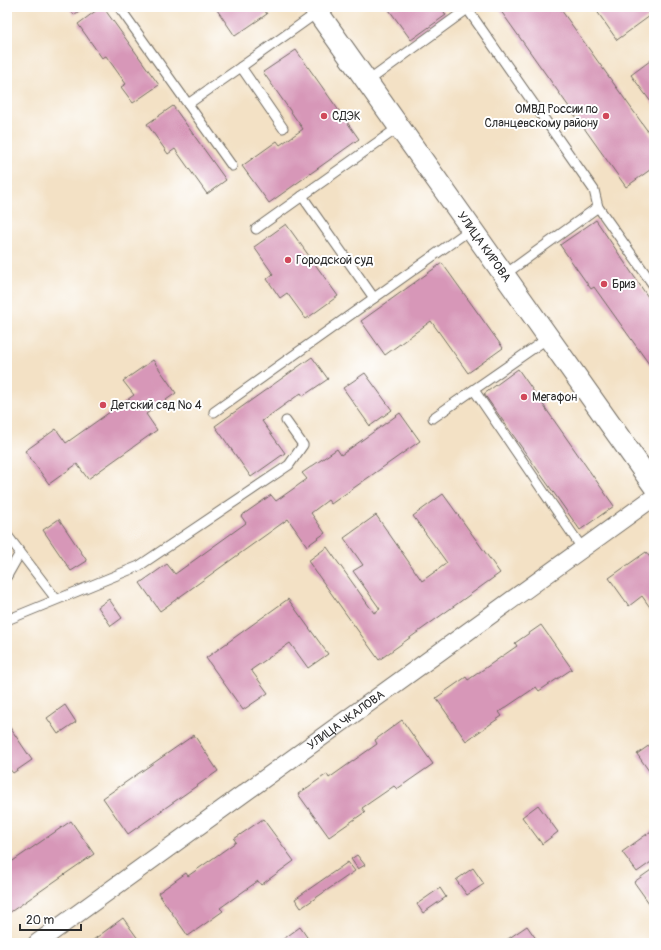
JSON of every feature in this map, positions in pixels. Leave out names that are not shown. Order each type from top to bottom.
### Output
[{"type":"street","name":"УЛИЦА КИРОВА","points":[[316,10],[654,486]]},
{"type":"street","name":"УЛИЦА ЧКАЛОВА","points":[[37,943],[654,497]]},
{"type":"lane","points":[[119,7],[232,166]]},
{"type":"lane","points":[[367,82],[468,8],[594,190],[598,207],[654,286]]},
{"type":"lane","points":[[188,104],[241,67],[316,10]]},
{"type":"lane","points":[[241,67],[284,128]]},
{"type":"lane","points":[[256,229],[399,127]]},
{"type":"lane","points":[[302,196],[374,298]]},
{"type":"lane","points":[[504,275],[598,207]]},
{"type":"lane","points":[[214,412],[471,229]]},
{"type":"lane","points":[[433,418],[548,338]]},
{"type":"lane","points":[[474,390],[582,548]]},
{"type":"lane","points":[[7,620],[139,566],[289,465],[303,445],[286,421]]},
{"type":"lane","points":[[7,535],[56,600]]},
{"type":"lane","points":[[7,576],[20,553]]},
{"type":"building","points":[[68,7],[84,7],[74,15]]},
{"type":"building","points":[[103,7],[159,85],[133,103],[121,87],[126,84],[106,56],[102,58],[78,24]]},
{"type":"building","points":[[215,7],[262,7],[267,14],[235,36]]},
{"type":"building","points":[[387,7],[441,7],[446,15],[411,40]]},
{"type":"building","name":"ОМВД России по Сланцевскому району","points":[[498,7],[559,7],[654,140],[654,167],[626,187]]},
{"type":"building","points":[[594,7],[654,7],[654,13],[617,40]]},
{"type":"building","points":[[296,50],[359,139],[269,203],[242,166],[277,141],[280,145],[303,129],[263,72]]},
{"type":"building","points":[[7,56],[11,62],[7,64]]},
{"type":"building","points":[[654,58],[654,106],[631,75]]},
{"type":"building","points":[[173,106],[226,180],[207,194],[175,149],[168,154],[147,124]]},
{"type":"building","points":[[596,220],[654,306],[654,371],[594,287],[591,289],[560,245]]},
{"type":"building","name":"Городской суд","points":[[286,224],[338,296],[306,319],[287,293],[280,298],[267,279],[273,274],[254,247]]},
{"type":"building","points":[[442,263],[503,348],[468,373],[431,321],[385,355],[361,321]]},
{"type":"building","points":[[312,357],[328,379],[303,396],[301,393],[262,421],[285,453],[251,477],[215,426]]},
{"type":"building","points":[[153,360],[176,393],[146,414],[157,430],[88,479],[77,464],[49,484],[25,451],[56,429],[66,443],[134,395],[123,381]]},
{"type":"building","points":[[518,369],[614,506],[580,530],[484,394]]},
{"type":"building","points":[[365,373],[392,410],[370,426],[343,388]]},
{"type":"building","points":[[400,413],[420,441],[331,504],[328,500],[311,513],[325,533],[307,546],[288,519],[160,611],[140,583],[167,564],[175,574],[246,523],[241,516],[271,495],[276,501],[307,479],[302,473],[337,449],[341,455]]},
{"type":"building","points":[[443,494],[500,573],[379,660],[308,561],[327,547],[374,613],[380,609],[353,571],[363,565],[344,538],[376,515],[422,581],[447,563],[413,516]]},
{"type":"building","points":[[59,519],[87,561],[71,571],[43,530]]},
{"type":"building","points":[[646,552],[654,563],[654,613],[642,596],[629,606],[609,578]]},
{"type":"building","points":[[109,599],[122,618],[111,626],[98,607]]},
{"type":"building","points":[[288,599],[328,654],[308,668],[290,643],[251,670],[268,693],[243,710],[206,658]]},
{"type":"building","points":[[541,625],[572,669],[539,691],[536,687],[499,712],[502,716],[466,741],[436,698],[466,677],[468,680],[517,646],[515,643]]},
{"type":"building","points":[[65,705],[76,722],[58,734],[47,718]]},
{"type":"building","points":[[402,720],[433,764],[397,789],[394,786],[362,808],[365,812],[329,837],[298,794],[327,774],[329,778],[377,744],[375,740]]},
{"type":"building","points":[[7,723],[32,760],[13,773],[7,766]]},
{"type":"building","points":[[194,735],[218,771],[128,834],[103,798]]},
{"type":"building","points":[[654,742],[654,778],[637,754]]},
{"type":"building","points":[[538,805],[558,832],[542,844],[522,817]]},
{"type":"building","points":[[263,819],[294,861],[261,885],[258,881],[220,908],[223,911],[188,936],[158,893],[186,873],[188,876],[236,842],[234,839]]},
{"type":"building","points":[[71,821],[94,854],[9,913],[7,911],[7,865]]},
{"type":"building","points":[[654,829],[654,860],[637,872],[622,852]]},
{"type":"building","points":[[357,855],[365,865],[358,869],[351,859]]},
{"type":"building","points":[[348,862],[355,871],[301,908],[295,899]]},
{"type":"building","points":[[473,868],[484,884],[467,895],[456,880]]},
{"type":"building","points":[[654,868],[654,910],[634,882]]},
{"type":"building","points":[[440,888],[446,897],[423,913],[417,904]]},
{"type":"building","points":[[123,918],[141,943],[89,943]]},
{"type":"building","points":[[527,926],[539,943],[502,943]]},
{"type":"building","points":[[300,927],[311,943],[278,943]]},
{"type":"place","name":"СДЭК","points":[[324,116]]},
{"type":"place","name":"ОМВД России по Сланцевскому району","points":[[606,116]]},
{"type":"place","name":"Городской суд","points":[[288,260]]},
{"type":"place","name":"Бриз","points":[[604,284]]},
{"type":"place","name":"Мегафон","points":[[524,397]]},
{"type":"place","name":"Детский сад № 4","points":[[103,405]]}]
